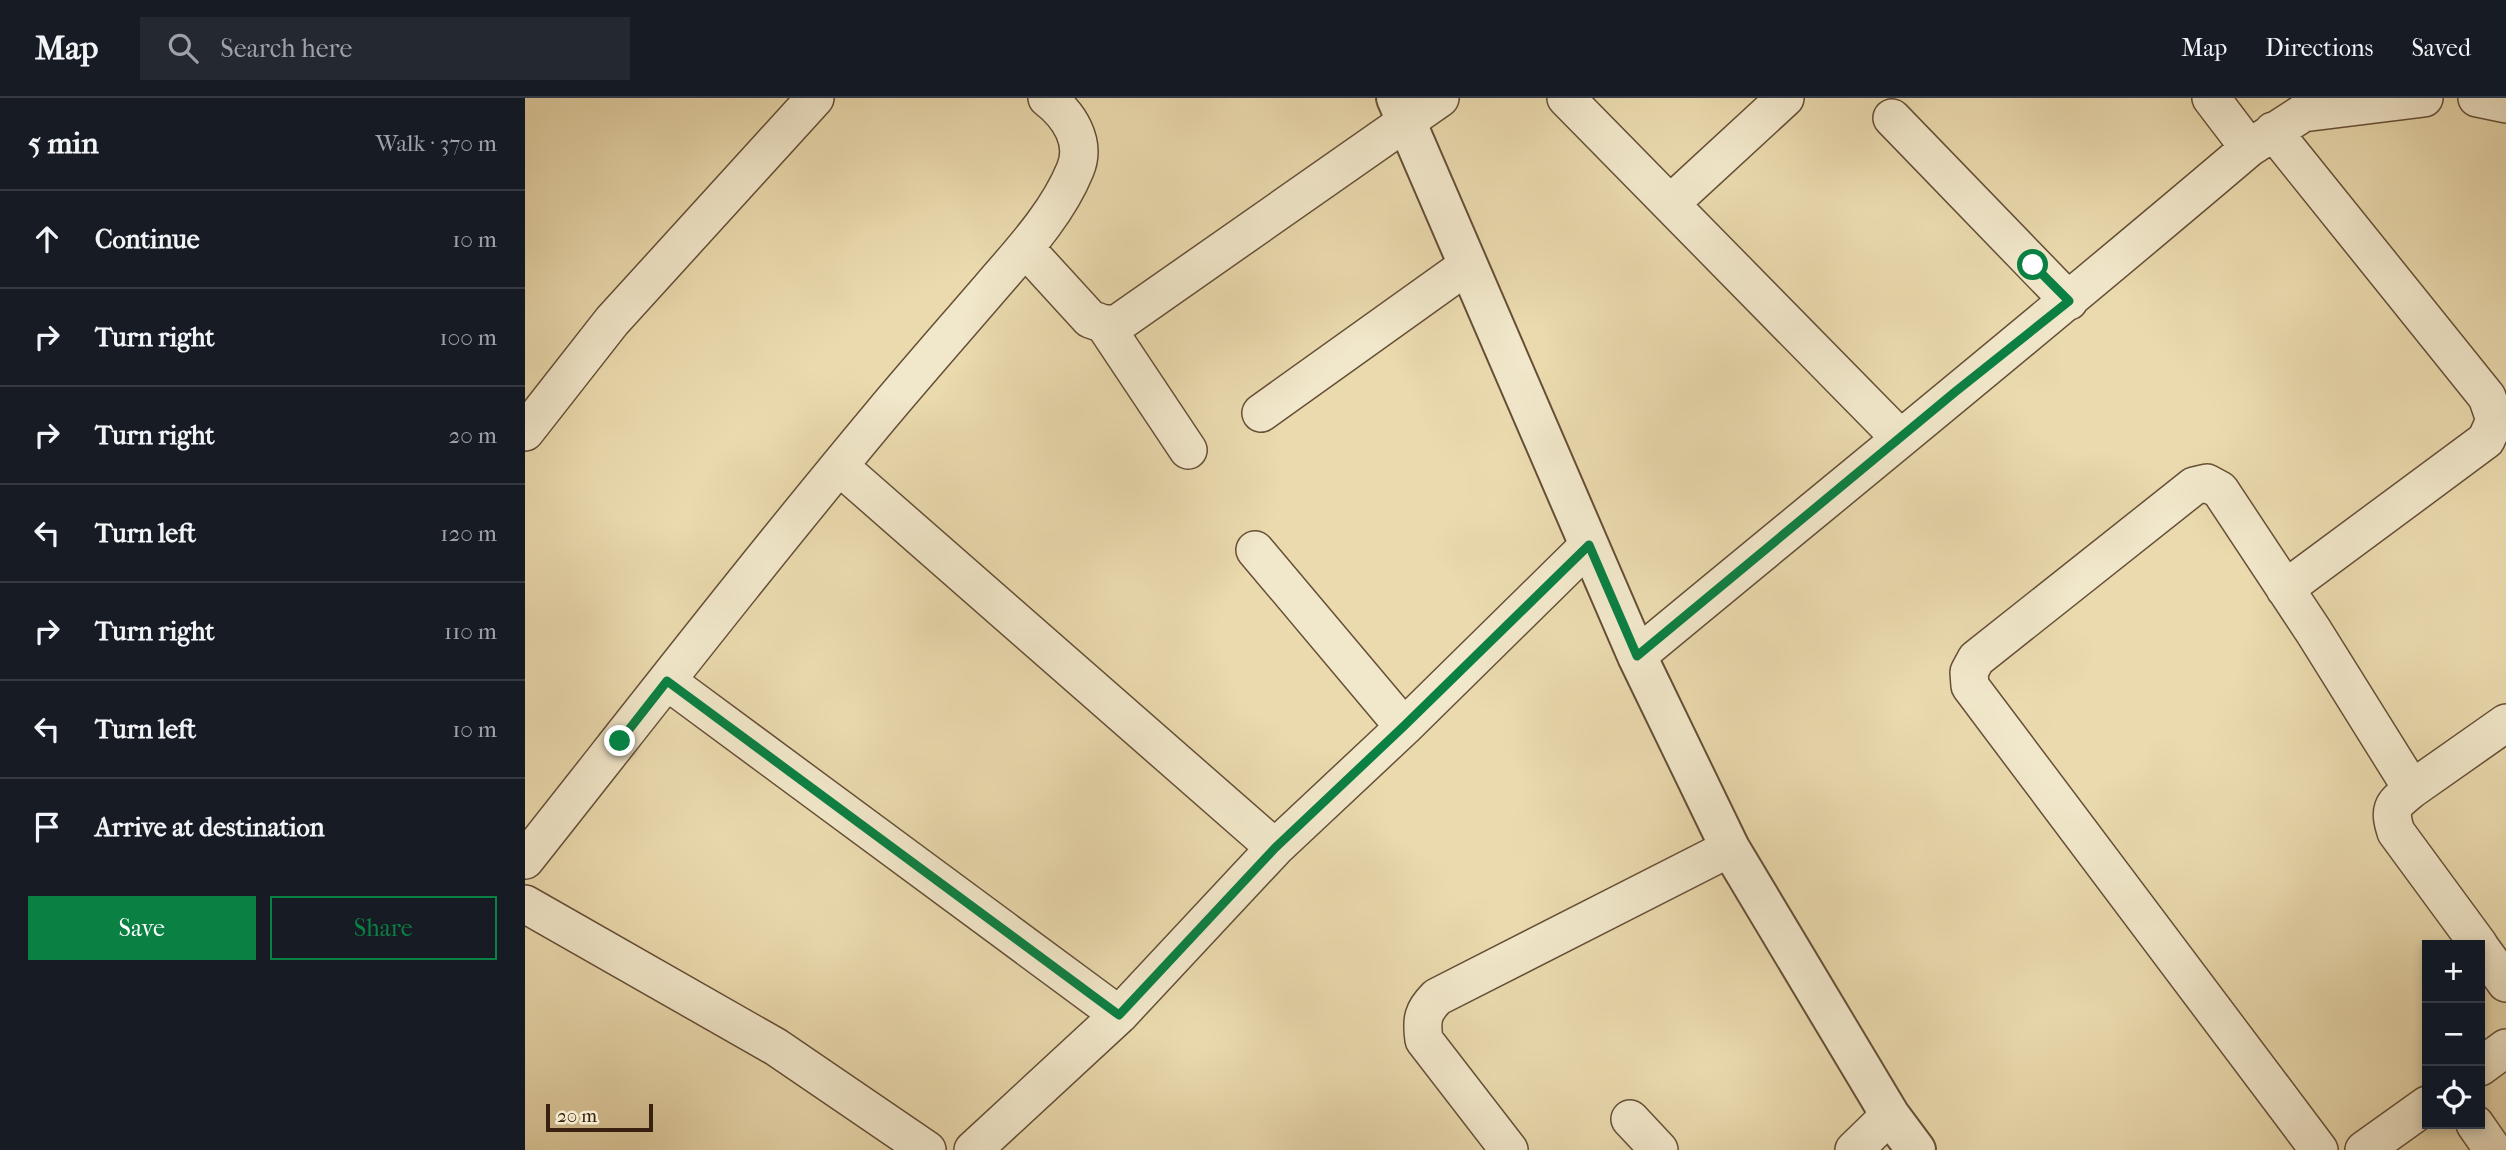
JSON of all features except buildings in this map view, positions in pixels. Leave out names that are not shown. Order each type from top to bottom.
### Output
[{"type":"street","points":[[525,432],[612,321],[815,98]]},
{"type":"street","points":[[525,860],[839,466],[1025,247],[1062,196],[1076,168],[1080,150],[1077,135],[1059,107],[1047,98]]},
{"type":"street","points":[[1025,247],[1090,320],[1117,324],[1401,110],[1440,98]]},
{"type":"street","points":[[1566,98],[1900,438]]},
{"type":"street","points":[[1670,204],[1784,98]]},
{"type":"street","points":[[2211,98],[2261,139],[2487,397],[2495,420],[2486,440],[2285,589]]},
{"type":"street","points":[[1637,656],[2069,301],[2261,139],[2303,113],[2424,98]]},
{"type":"street","points":[[2477,98],[2506,104]]},
{"type":"street","points":[[1401,110],[1637,656],[1730,848],[1891,1115],[1916,1150]]},
{"type":"street","points":[[1892,118],[2069,301]]},
{"type":"street","points":[[1261,413],[1468,265]]},
{"type":"street","points":[[1104,324],[1188,450]]},
{"type":"street","points":[[839,466],[1275,848]]},
{"type":"street","points":[[2319,1150],[1970,685],[1969,672],[1976,659],[2194,486],[2207,483],[2220,490],[2412,789]]},
{"type":"street","points":[[972,1150],[1119,1015],[1275,848],[1589,545]]},
{"type":"street","points":[[1255,550],[1404,726]]},
{"type":"street","points":[[667,681],[1119,1015]]},
{"type":"street","points":[[2475,940],[2396,832],[2391,814],[2395,803],[2412,789],[2506,723]]},
{"type":"street","points":[[1509,1150],[1424,1040],[1421,1022],[1428,1006],[1437,997],[1730,848]]},
{"type":"street","points":[[525,904],[776,1047],[927,1150]]},
{"type":"street","points":[[2485,954],[2506,983]]},
{"type":"street","points":[[2481,1066],[2506,1048]]},
{"type":"street","points":[[2364,1150],[2422,1109]]},
{"type":"street","points":[[1854,1150],[1891,1115]]},
{"type":"street","points":[[1630,1119],[1658,1150]]},
{"type":"street","points":[[2478,1129],[2493,1150]]},
{"type":"route","points":[[620,741],[667,681],[1119,1015],[1275,848],[1589,545],[1637,656],[2069,301],[2033,265]]}]
